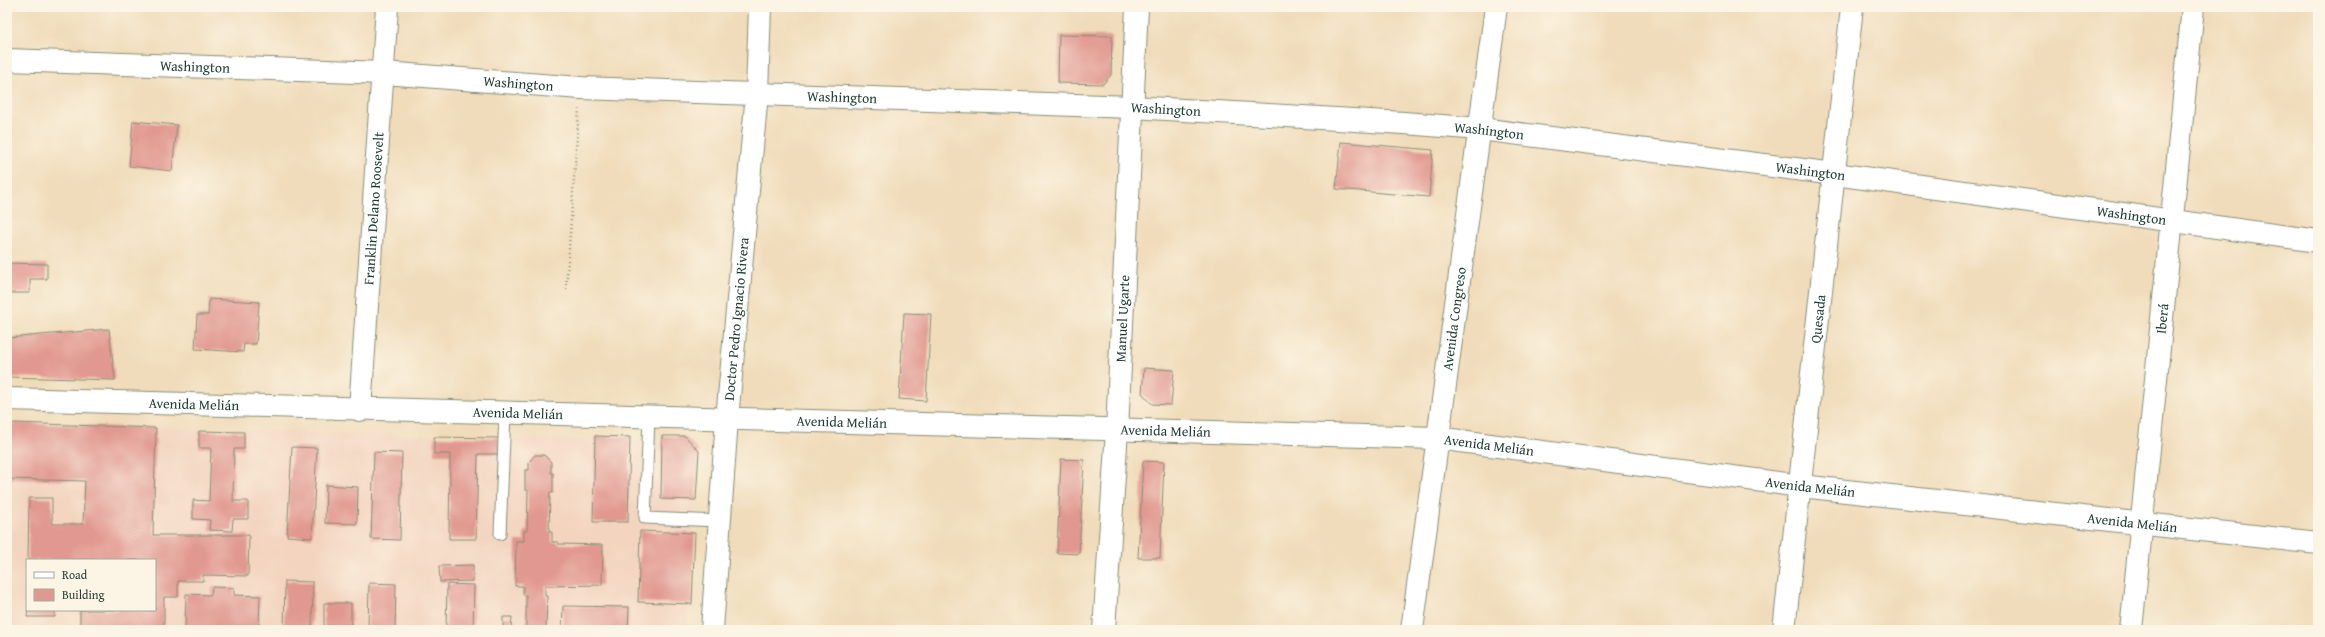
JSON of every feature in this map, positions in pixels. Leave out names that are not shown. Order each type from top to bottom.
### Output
[{"type":"street","name":"Franklin Delano Roosevelt","points":[[360,410],[384,73],[387,7]]},
{"type":"street","name":"Doctor Pedro Ignacio Rivera","points":[[712,630],[727,419],[757,93],[760,7]]},
{"type":"street","name":"Manuel Ugarte","points":[[1104,630],[1118,430],[1137,7]]},
{"type":"street","name":"Avenida Congreso","points":[[1412,630],[1496,7]]},
{"type":"street","name":"Quesada","points":[[1784,630],[1801,486],[1852,7]]},
{"type":"street","name":"Iberá","points":[[2131,630],[2193,7]]},
{"type":"street","name":"Washington","points":[[7,60],[384,73],[581,88],[1132,107],[1480,129],[1835,174],[2318,241]]},
{"type":"street","name":"Avenida Melián","points":[[7,399],[506,414],[1437,438],[1801,486],[2141,522],[2318,543]]},
{"type":"lane","points":[[500,534],[506,414]]},
{"type":"lane","points":[[649,417],[645,518],[720,521]]},
{"type":"path","points":[[566,289],[581,88]]},
{"type":"shaded area","points":[[14,423],[690,444],[698,453],[686,630],[7,630],[7,429]]},
{"type":"building","points":[[1059,35],[1112,36],[1111,75],[1103,84],[1058,83]]},
{"type":"building","points":[[133,121],[177,125],[172,171],[129,166]]},
{"type":"building","points":[[1341,142],[1433,150],[1429,197],[1336,189]]},
{"type":"building","points":[[7,263],[47,264],[47,279],[30,279],[30,293],[7,293]]},
{"type":"building","points":[[209,299],[259,302],[256,344],[244,344],[243,352],[195,349],[197,315],[208,315]]},
{"type":"building","points":[[904,313],[931,314],[926,401],[899,399]]},
{"type":"building","points":[[109,329],[115,380],[7,377],[7,338]]},
{"type":"building","points":[[1144,368],[1174,370],[1171,405],[1152,404],[1142,393]]},
{"type":"building","points":[[14,423],[156,428],[153,535],[249,535],[248,576],[203,575],[203,581],[178,581],[178,597],[164,597],[164,630],[80,630],[80,611],[156,611],[156,559],[28,559],[29,498],[52,498],[52,524],[83,524],[85,481],[7,479],[7,429]]},
{"type":"building","points":[[199,431],[244,432],[244,449],[234,449],[233,501],[248,501],[248,519],[233,519],[232,531],[209,530],[210,520],[193,519],[193,500],[209,501],[211,448],[199,448]]},
{"type":"building","points":[[595,436],[630,437],[628,522],[593,522]]},
{"type":"building","points":[[662,436],[685,436],[699,451],[696,500],[661,499]]},
{"type":"building","points":[[434,437],[500,438],[500,454],[478,454],[476,539],[449,539],[450,454],[434,454]]},
{"type":"building","points":[[292,447],[317,448],[312,538],[287,536]]},
{"type":"building","points":[[374,452],[402,453],[400,540],[371,539]]},
{"type":"building","points":[[535,455],[544,455],[551,462],[551,473],[553,473],[553,493],[550,492],[549,532],[552,532],[552,542],[558,542],[558,544],[603,545],[602,585],[545,586],[545,596],[547,596],[546,630],[526,630],[526,595],[523,595],[523,586],[515,586],[516,541],[524,541],[524,531],[527,531],[528,490],[525,490],[525,470],[529,470],[529,462]]},
{"type":"building","points":[[1061,459],[1084,460],[1079,554],[1057,553]]},
{"type":"building","points":[[1143,461],[1164,462],[1160,558],[1138,558]]},
{"type":"building","points":[[326,485],[358,487],[357,524],[325,523]]},
{"type":"building","points":[[640,531],[695,533],[692,604],[638,602]]},
{"type":"building","points":[[473,565],[473,581],[440,582],[439,566]]},
{"type":"building","points":[[285,581],[313,582],[312,630],[284,630]]},
{"type":"building","points":[[369,583],[396,584],[395,630],[368,630]]},
{"type":"building","points":[[447,584],[474,585],[473,630],[446,630]]},
{"type":"building","points":[[212,587],[234,588],[234,595],[260,596],[259,630],[185,629],[186,594],[211,595]]},
{"type":"building","points":[[324,603],[351,603],[351,630],[324,630]]},
{"type":"building","points":[[563,606],[629,607],[628,630],[562,630]]},
{"type":"building","points":[[28,611],[55,611],[55,617],[27,617]]},
{"type":"building","points":[[503,617],[512,617],[511,630],[503,630]]},
{"type":"building","points":[[658,627],[683,628],[683,630],[658,630]]}]
